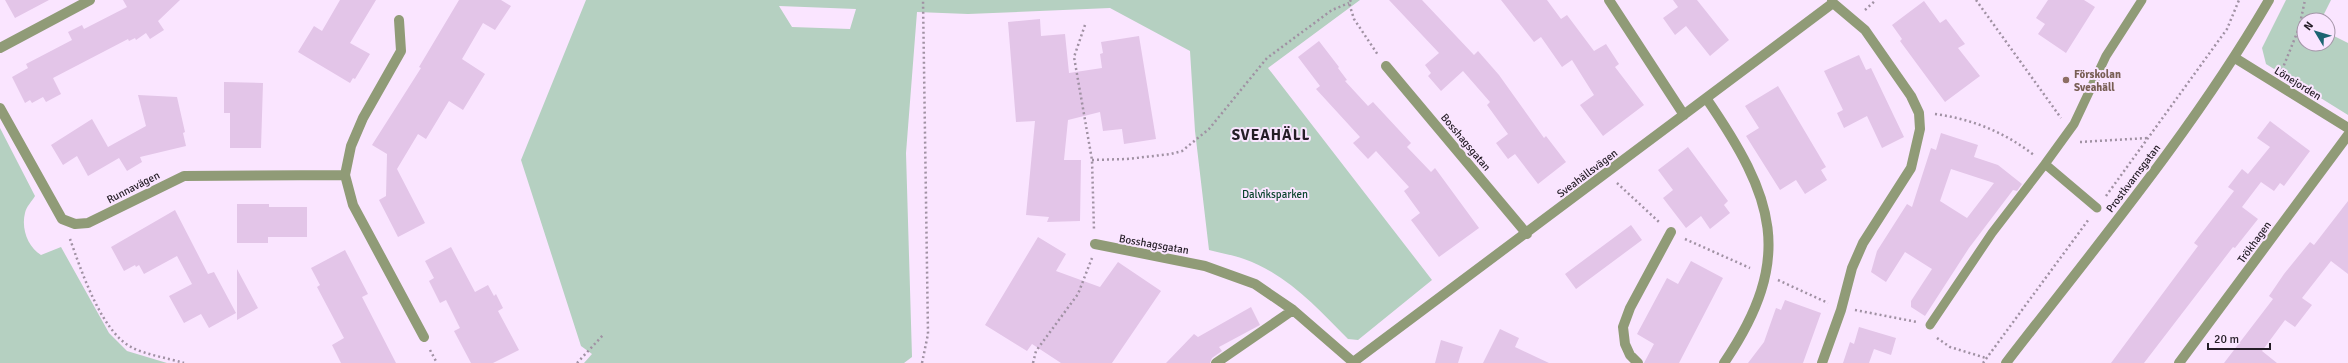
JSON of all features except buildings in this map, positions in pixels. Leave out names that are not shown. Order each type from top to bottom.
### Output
[{"type":"street","points":[[0,48],[90,0]]},
{"type":"street","points":[[1609,0],[1684,115]]},
{"type":"street","name":"Prostkvarnsgatan","points":[[2006,363],[2150,177],[2235,58],[2269,0]]},
{"type":"street","points":[[1822,363],[1841,310],[1844,292],[1862,243],[1911,168],[1920,130],[1919,113],[1910,96],[1866,30],[1833,1]]},
{"type":"street","name":"Sveahällsvägen","points":[[1352,363],[1527,234],[1833,1]]},
{"type":"street","points":[[399,20],[401,50],[363,118],[351,146],[345,175],[354,205],[424,337]]},
{"type":"street","name":"Lönejorden","points":[[2235,58],[2348,128]]},
{"type":"street","name":"Bosshagsgatan","points":[[1386,66],[1527,234]]},
{"type":"street","points":[[1706,98],[1730,133],[1753,176],[1765,208],[1769,247],[1766,274],[1759,299],[1737,343],[1724,363]]},
{"type":"street","points":[[0,108],[62,219]]},
{"type":"street","name":"Trökhagen","points":[[2179,363],[2348,135]]},
{"type":"street","name":"Runnavägen","points":[[62,219],[75,224],[88,223],[184,176],[243,174],[345,175]]},
{"type":"street","points":[[1638,363],[1630,355],[1625,344],[1623,327],[1630,308],[1671,232]]},
{"type":"street","name":"Bosshagsgatan","points":[[1095,244],[1205,266],[1255,284],[1293,310],[1352,363]]},
{"type":"street","points":[[1216,363],[1293,310]]},
{"type":"lane","points":[[1930,325],[1984,245],[2074,124],[2106,56],[2142,0]]},
{"type":"lane","points":[[2045,164],[2097,208]]},
{"type":"path","points":[[922,363],[928,334],[923,0]]},
{"type":"path","points":[[1976,0],[2059,117],[2074,124]]},
{"type":"path","points":[[1983,363],[2227,29],[2239,0]]},
{"type":"path","points":[[2276,84],[2298,28],[2305,0]]},
{"type":"path","points":[[1092,160],[1171,154],[1182,151],[1209,129],[1266,58],[1332,10],[1350,1],[1354,18],[1362,34],[1386,66]]},
{"type":"path","points":[[1033,363],[1036,351],[1078,294],[1089,268],[1095,244],[1092,160],[1074,56],[1085,25]]},
{"type":"path","points":[[1920,119],[1933,113],[1956,116],[1986,126],[2020,145],[2045,164]]},
{"type":"path","points":[[2062,141],[2148,138]]},
{"type":"path","points":[[1609,172],[1619,186],[1671,232],[1766,274],[1841,310],[1847,308],[1885,314],[1930,325],[1934,336],[1950,347],[1986,358]]},
{"type":"path","points":[[62,219],[85,279],[116,335],[131,347],[184,363]]},
{"type":"path","points":[[577,363],[604,334]]},
{"type":"green space","name":"Dalviksparken","points":[[586,0],[1360,0],[1268,68],[1432,280],[1358,340],[1348,339],[1313,304],[1274,273],[1260,265],[1244,259],[1209,250],[1195,131],[1190,51],[1110,8],[968,14],[917,12],[906,153],[912,357],[904,363],[584,363],[592,354],[581,346],[521,160]],"holes":[[[779,6],[856,9],[850,29],[792,27]]]},
{"type":"green space","points":[[2286,0],[2331,0],[2325,12],[2296,12],[2296,52],[2336,52],[2336,37],[2348,43],[2348,115],[2266,64],[2262,48]]},
{"type":"green space","points":[[0,128],[35,196],[25,213],[24,219],[25,231],[32,247],[41,255],[61,247],[109,333],[127,351],[167,363],[0,363]]},
{"type":"place","name":"Förskolan Sveahäll","points":[[2066,80]]},
{"type":"district","name":"SVEAHÄLL","points":[[1271,135]]}]
